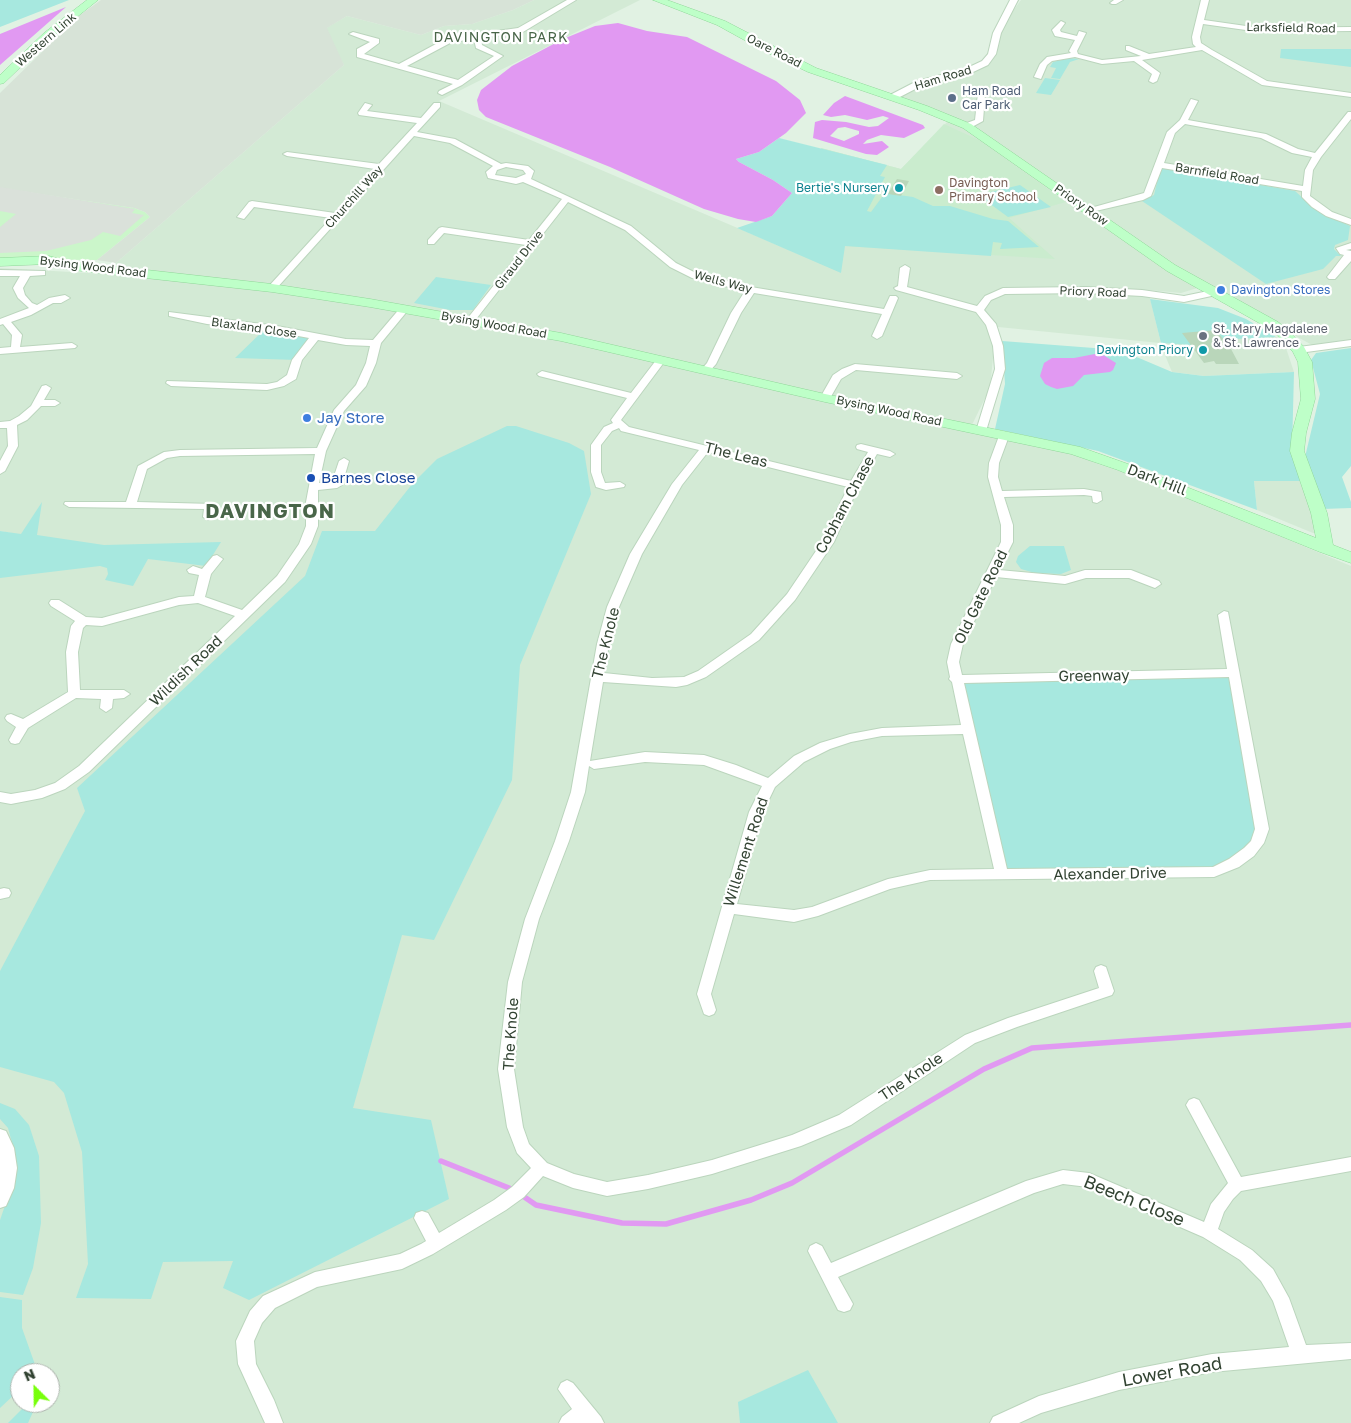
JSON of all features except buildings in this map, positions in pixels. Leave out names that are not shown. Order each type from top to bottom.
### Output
[{"type":"street","name":"Western Link","points":[[0,81],[48,36],[93,0]]},
{"type":"street","points":[[400,66],[450,40],[504,34],[520,30],[572,0]]},
{"type":"street","name":"Oare Road","points":[[658,0],[721,23],[806,67],[893,97]]},
{"type":"street","name":"Ham Road","points":[[893,97],[920,83],[968,71],[985,63],[992,54],[997,33],[1014,0]]},
{"type":"street","points":[[1206,0],[1196,37],[1197,44],[1203,48],[1249,76],[1265,83],[1351,95]]},
{"type":"street","name":"Larksfield Road","points":[[1201,22],[1260,30],[1351,29]]},
{"type":"street","points":[[1061,23],[1056,30],[1058,34],[1080,36],[1073,51],[1075,55]]},
{"type":"street","points":[[354,34],[376,41],[360,51],[360,55],[459,83]]},
{"type":"street","points":[[442,93],[499,56],[482,48],[478,44],[476,36]]},
{"type":"street","points":[[1129,48],[1141,52],[1148,57]]},
{"type":"street","points":[[1037,73],[1050,59],[1075,55],[1102,62],[1136,59],[1203,48]]},
{"type":"street","points":[[1136,59],[1156,73],[1153,81]]},
{"type":"street","name":"Ham Road","points":[[967,126],[979,121],[981,96]]},
{"type":"street","name":"Priory Row","points":[[893,97],[967,126],[1171,268],[1212,294],[1273,325],[1299,350]]},
{"type":"street","points":[[1160,165],[1171,132],[1182,121],[1194,101]]},
{"type":"street","points":[[368,105],[362,113],[422,121]]},
{"type":"street","name":"Churchill Way","points":[[272,288],[436,105]]},
{"type":"street","points":[[1351,114],[1317,156],[1309,170],[1306,189],[1306,197],[1315,206],[1329,214],[1351,222]]},
{"type":"street","points":[[1182,121],[1262,136],[1295,151],[1317,156]]},
{"type":"street","points":[[412,133],[452,141],[499,166],[529,169],[530,174],[524,179]]},
{"type":"street","points":[[295,147],[285,156],[382,167]]},
{"type":"street","name":"Barnfield Road","points":[[1090,211],[1145,196],[1160,165],[1306,189]]},
{"type":"street","name":"Wells Way","points":[[499,166],[490,172],[495,178],[511,181],[524,179],[567,198],[628,228],[673,265],[695,276],[751,290],[886,312]]},
{"type":"street","name":"Giraud Drive","points":[[470,321],[567,198]]},
{"type":"street","points":[[241,217],[252,204],[337,216]]},
{"type":"street","points":[[431,242],[442,230],[532,243]]},
{"type":"street","points":[[1332,277],[1346,261],[1351,249]]},
{"type":"street","name":"Bysing Wood Road","points":[[0,262],[49,260],[64,265],[272,288],[404,309],[561,337],[825,398],[981,431]]},
{"type":"street","points":[[905,268],[901,288],[980,310],[991,324],[998,346],[1000,369],[981,431]]},
{"type":"street","points":[[0,273],[42,273]]},
{"type":"street","points":[[26,274],[18,288],[21,296],[29,305],[37,308]]},
{"type":"street","points":[[705,371],[711,364],[736,313],[751,290]]},
{"type":"street","name":"Priory Road","points":[[980,310],[988,298],[1004,291],[1012,290],[1142,293],[1184,299],[1212,294]]},
{"type":"street","points":[[2,322],[28,314],[52,300],[58,301],[65,298]]},
{"type":"street","points":[[877,336],[893,298]]},
{"type":"street","name":"Wildish Road","points":[[0,797],[10,799],[37,795],[60,786],[84,769],[280,579],[305,544],[312,526],[310,502],[321,451],[339,410],[361,386],[371,363],[376,343],[404,309]]},
{"type":"street","name":"Blaxland Close","points":[[193,318],[201,311]]},
{"type":"street","name":"Blaxland Close","points":[[172,314],[266,328],[315,338],[376,343]]},
{"type":"street","points":[[2,322],[17,335],[15,350]]},
{"type":"street","name":"Blaxland Close","points":[[171,383],[186,387],[267,387],[280,384],[292,376],[297,360],[315,338]]},
{"type":"street","points":[[1326,549],[1319,512],[1297,451],[1299,433],[1308,399],[1305,362],[1299,350],[1351,343]]},
{"type":"street","points":[[0,351],[72,346]]},
{"type":"street","points":[[620,485],[606,487],[600,485],[596,472],[596,445],[608,429],[618,425],[616,420],[660,361]]},
{"type":"street","points":[[939,374],[943,363]]},
{"type":"street","points":[[825,398],[837,377],[844,370],[855,367],[956,376]]},
{"type":"street","points":[[542,374],[633,396]]},
{"type":"street","points":[[0,426],[12,424],[23,418],[38,402],[46,388]]},
{"type":"street","points":[[38,402],[56,403]]},
{"type":"street","points":[[0,470],[13,446],[12,424]]},
{"type":"street","name":"The Leas","points":[[618,425],[625,429],[854,485]]},
{"type":"street","name":"Dark Hill","points":[[981,431],[1075,450],[1099,458],[1230,508],[1351,558]]},
{"type":"street","name":"Old Gate Road","points":[[1002,875],[955,679],[953,662],[957,644],[1004,552],[1008,534],[993,477],[994,463],[1004,436]]},
{"type":"street","name":"The Knole","points":[[706,448],[677,484],[636,554],[613,607],[602,644],[578,792],[532,919],[515,982],[506,1069],[515,1127],[523,1148],[540,1168],[573,1181],[607,1189],[648,1182],[712,1167],[795,1141],[845,1120],[970,1039],[1107,991],[1101,971]]},
{"type":"street","name":"Cobham Chase","points":[[861,448],[890,454]]},
{"type":"street","points":[[130,505],[142,468],[152,460],[164,455],[180,453],[321,451]]},
{"type":"street","name":"Cobham Chase","points":[[597,677],[652,682],[676,683],[687,681],[702,674],[755,637],[791,597],[828,542],[854,485],[874,451]]},
{"type":"street","points":[[313,487],[337,485],[344,461]]},
{"type":"street","points":[[999,494],[1084,492],[1097,494],[1097,500]]},
{"type":"street","points":[[70,504],[210,506],[208,516]]},
{"type":"street","points":[[199,599],[205,573],[217,559]]},
{"type":"street","points":[[193,570],[205,573]]},
{"type":"street","points":[[993,573],[1065,580],[1085,574],[1131,574],[1155,584]]},
{"type":"street","points":[[54,603],[83,621],[102,622],[179,601],[199,599],[244,615]]},
{"type":"street","name":"Alexander Drive","points":[[728,908],[794,916],[813,912],[888,884],[930,875],[1214,872],[1234,863],[1249,852],[1257,843],[1262,829],[1224,615]]},
{"type":"street","points":[[74,693],[72,652],[78,626],[83,621]]},
{"type":"street","name":"Greenway","points":[[955,679],[1233,673]]},
{"type":"street","points":[[74,693],[81,695],[124,694]]},
{"type":"street","points":[[15,740],[23,725],[74,693]]},
{"type":"street","points":[[106,708],[107,695]]},
{"type":"street","points":[[11,718],[23,725]]},
{"type":"street","name":"Willement Road","points":[[709,1010],[704,994],[756,812],[770,784],[799,759],[825,746],[850,738],[882,732],[968,729]]},
{"type":"street","points":[[594,764],[645,757],[704,760],[731,768],[770,784]]},
{"type":"street","points":[[1194,1105],[1237,1186]]},
{"type":"street","points":[[0,1136],[6,1148],[9,1168],[6,1188],[0,1202]]},
{"type":"street","points":[[1208,1232],[1217,1209],[1227,1194],[1237,1186],[1351,1164]]},
{"type":"street","points":[[274,1423],[268,1406],[254,1382],[247,1364],[245,1341],[256,1317],[269,1302],[315,1280],[402,1261],[437,1244],[518,1192],[540,1168]]},
{"type":"street","name":"Beech Close","points":[[828,1273],[1032,1186],[1063,1177],[1089,1180],[1208,1232],[1246,1255],[1267,1275],[1280,1298],[1300,1354]]},
{"type":"street","points":[[422,1218],[437,1244]]},
{"type":"street","points":[[816,1251],[844,1304]]},
{"type":"street","name":"Lower Road","points":[[999,1423],[1039,1405],[1119,1381],[1212,1363],[1351,1351]]},
{"type":"street","points":[[567,1389],[589,1416],[568,1423]]},
{"type":"shaded area","points":[[0,0],[69,0],[0,27]]},
{"type":"shaded area","points":[[101,0],[534,0],[513,10],[472,24],[444,26],[421,35],[347,16],[327,28],[344,65],[116,263],[97,260],[150,217],[145,212],[134,208],[0,188],[0,93],[80,15]]},
{"type":"shaded area","points":[[534,0],[640,0],[439,101],[841,272],[821,148],[901,169],[952,117],[901,98],[906,90],[985,63],[997,33],[1021,0],[1351,0],[1351,341],[1314,346],[1204,286],[1181,293],[1148,290],[1161,343],[1191,345],[1199,344],[1197,341],[1276,337],[1286,348],[1294,372],[1204,376],[1172,372],[1160,343],[988,326],[994,348],[990,388],[969,431],[1069,451],[1098,464],[1141,478],[1351,566],[1351,1423],[0,1423],[0,548],[21,535],[0,531],[0,268],[106,274],[116,263],[344,65],[330,41],[326,28],[347,16],[421,35],[444,26],[472,24],[513,10]]},
{"type":"shaded area","points":[[66,7],[0,65],[0,34]]},
{"type":"shaded area","points":[[618,23],[647,31],[687,37],[776,81],[800,100],[806,113],[786,133],[759,152],[736,159],[792,193],[772,216],[756,222],[704,209],[610,167],[486,117],[479,110],[477,100],[481,90],[512,66],[563,39],[595,26]]},
{"type":"shaded area","points":[[1281,49],[1351,49],[1351,67],[1280,58]]},
{"type":"shaded area","points":[[1069,58],[1079,59],[1070,62],[1060,79],[1051,78],[1056,68],[1050,67],[1053,62]]},
{"type":"shaded area","points":[[1045,78],[1060,80],[1051,95],[1036,93]]},
{"type":"shaded area","points":[[845,96],[923,125],[925,128],[904,138],[881,135],[867,140],[863,144],[882,141],[889,147],[877,155],[866,154],[813,138],[815,122],[822,120],[846,122],[869,127],[878,126],[889,118],[883,116],[867,120],[845,115],[831,117],[823,115],[834,103]],"holes":[[[845,127],[859,131],[859,134],[844,141],[830,136],[838,128]]]},
{"type":"shaded area","name":"Davington Primary School","points":[[944,124],[981,141],[1066,202],[1009,218],[1055,259],[845,246],[821,148],[901,169]]},
{"type":"shaded area","points":[[779,138],[887,165],[880,176],[885,177],[867,211],[871,212],[885,193],[913,197],[933,206],[950,206],[993,219],[1008,221],[1039,247],[1000,249],[1002,243],[993,242],[991,256],[845,246],[841,273],[737,228],[772,216],[792,193],[736,159],[759,152]]},
{"type":"shaded area","points":[[1164,168],[1295,191],[1316,210],[1350,226],[1348,240],[1335,245],[1334,249],[1341,256],[1336,256],[1323,269],[1266,284],[1142,201],[1154,195],[1160,170]]},
{"type":"shaded area","points":[[1020,185],[1051,207],[1008,217],[978,195]]},
{"type":"shaded area","points":[[0,187],[135,209],[132,213],[144,215],[120,236],[103,232],[91,240],[46,251],[0,253],[0,227],[16,214],[0,211]]},
{"type":"shaded area","points":[[0,188],[134,208],[145,212],[150,217],[97,260],[0,259]]},
{"type":"shaded area","points":[[436,277],[491,285],[473,310],[450,310],[414,303]]},
{"type":"shaded area","points":[[1150,299],[1218,308],[1246,319],[1276,337],[1198,341],[1200,344],[1191,345],[1161,343]]},
{"type":"shaded area","points":[[266,328],[315,337],[297,360],[235,358]]},
{"type":"shaded area","points":[[1002,341],[1120,350],[1172,372],[1204,376],[1294,372],[1292,451],[1300,481],[1254,481],[1257,510],[1098,451],[995,429],[1005,384]]},
{"type":"shaded area","points":[[1351,348],[1351,466],[1342,477],[1351,502],[1351,508],[1322,509],[1305,457],[1320,394],[1311,360],[1316,353]]},
{"type":"shaded area","points":[[1100,353],[1116,363],[1110,372],[1084,375],[1073,386],[1057,389],[1045,384],[1040,376],[1044,363],[1052,358],[1074,358]]},
{"type":"shaded area","points":[[507,426],[516,426],[569,443],[584,451],[591,494],[520,665],[512,780],[434,940],[402,935],[353,1108],[431,1120],[449,1199],[249,1300],[223,1288],[233,1261],[163,1262],[151,1299],[76,1298],[88,1264],[82,1152],[64,1093],[54,1082],[0,1067],[0,971],[85,811],[77,788],[305,576],[322,531],[375,531],[413,483],[437,459]]},
{"type":"shaded area","points":[[1254,481],[1300,481],[1320,533],[1313,533],[1257,510]]},
{"type":"shaded area","points":[[42,502],[37,535],[104,545],[221,542],[206,566],[148,559],[133,586],[105,580],[108,574],[107,568],[100,566],[0,578],[0,531],[21,534]]},
{"type":"shaded area","points":[[1030,546],[1064,546],[1071,570],[1061,574],[1035,573],[1021,569],[1016,562],[1018,556]]},
{"type":"shaded area","points":[[1233,673],[1257,843],[1214,872],[1002,875],[955,679]]},
{"type":"shaded area","points":[[0,1103],[15,1109],[29,1125],[39,1156],[41,1223],[33,1268],[23,1295],[0,1292],[0,1220],[16,1174],[16,1157],[8,1128],[0,1119]]},
{"type":"shaded area","points":[[0,1297],[22,1300],[22,1328],[34,1363],[10,1363],[10,1399],[0,1408]]},
{"type":"shaded area","points":[[808,1370],[838,1423],[740,1423],[738,1402]]},
{"type":"shaded area","points":[[18,1413],[32,1413],[28,1423],[8,1423]]},
{"type":"waterway","points":[[520,1194],[536,1205],[622,1223],[666,1224],[751,1200],[792,1183],[984,1069],[1032,1048],[1351,1025]]},
{"type":"waterway","points":[[441,1161],[514,1190]]},
{"type":"place","name":"Ham Road Car Park","points":[[952,98]]},
{"type":"place","name":"Bertie's Nursery","points":[[899,188]]},
{"type":"place","name":"Davington Primary School","points":[[939,190]]},
{"type":"place","name":"Davington Stores","points":[[1221,290]]},
{"type":"place","name":"St. Mary Magdalene & St. Lawrence","points":[[1203,336]]},
{"type":"place","name":"Davington Priory","points":[[1203,350]]},
{"type":"place","name":"Jay Store","points":[[307,418]]},
{"type":"place","name":"Barnes Close","points":[[311,478]]},
{"type":"district","name":"DAVINGTON PARK","points":[[501,38]]},
{"type":"district","name":"DAVINGTON","points":[[270,512]]}]
